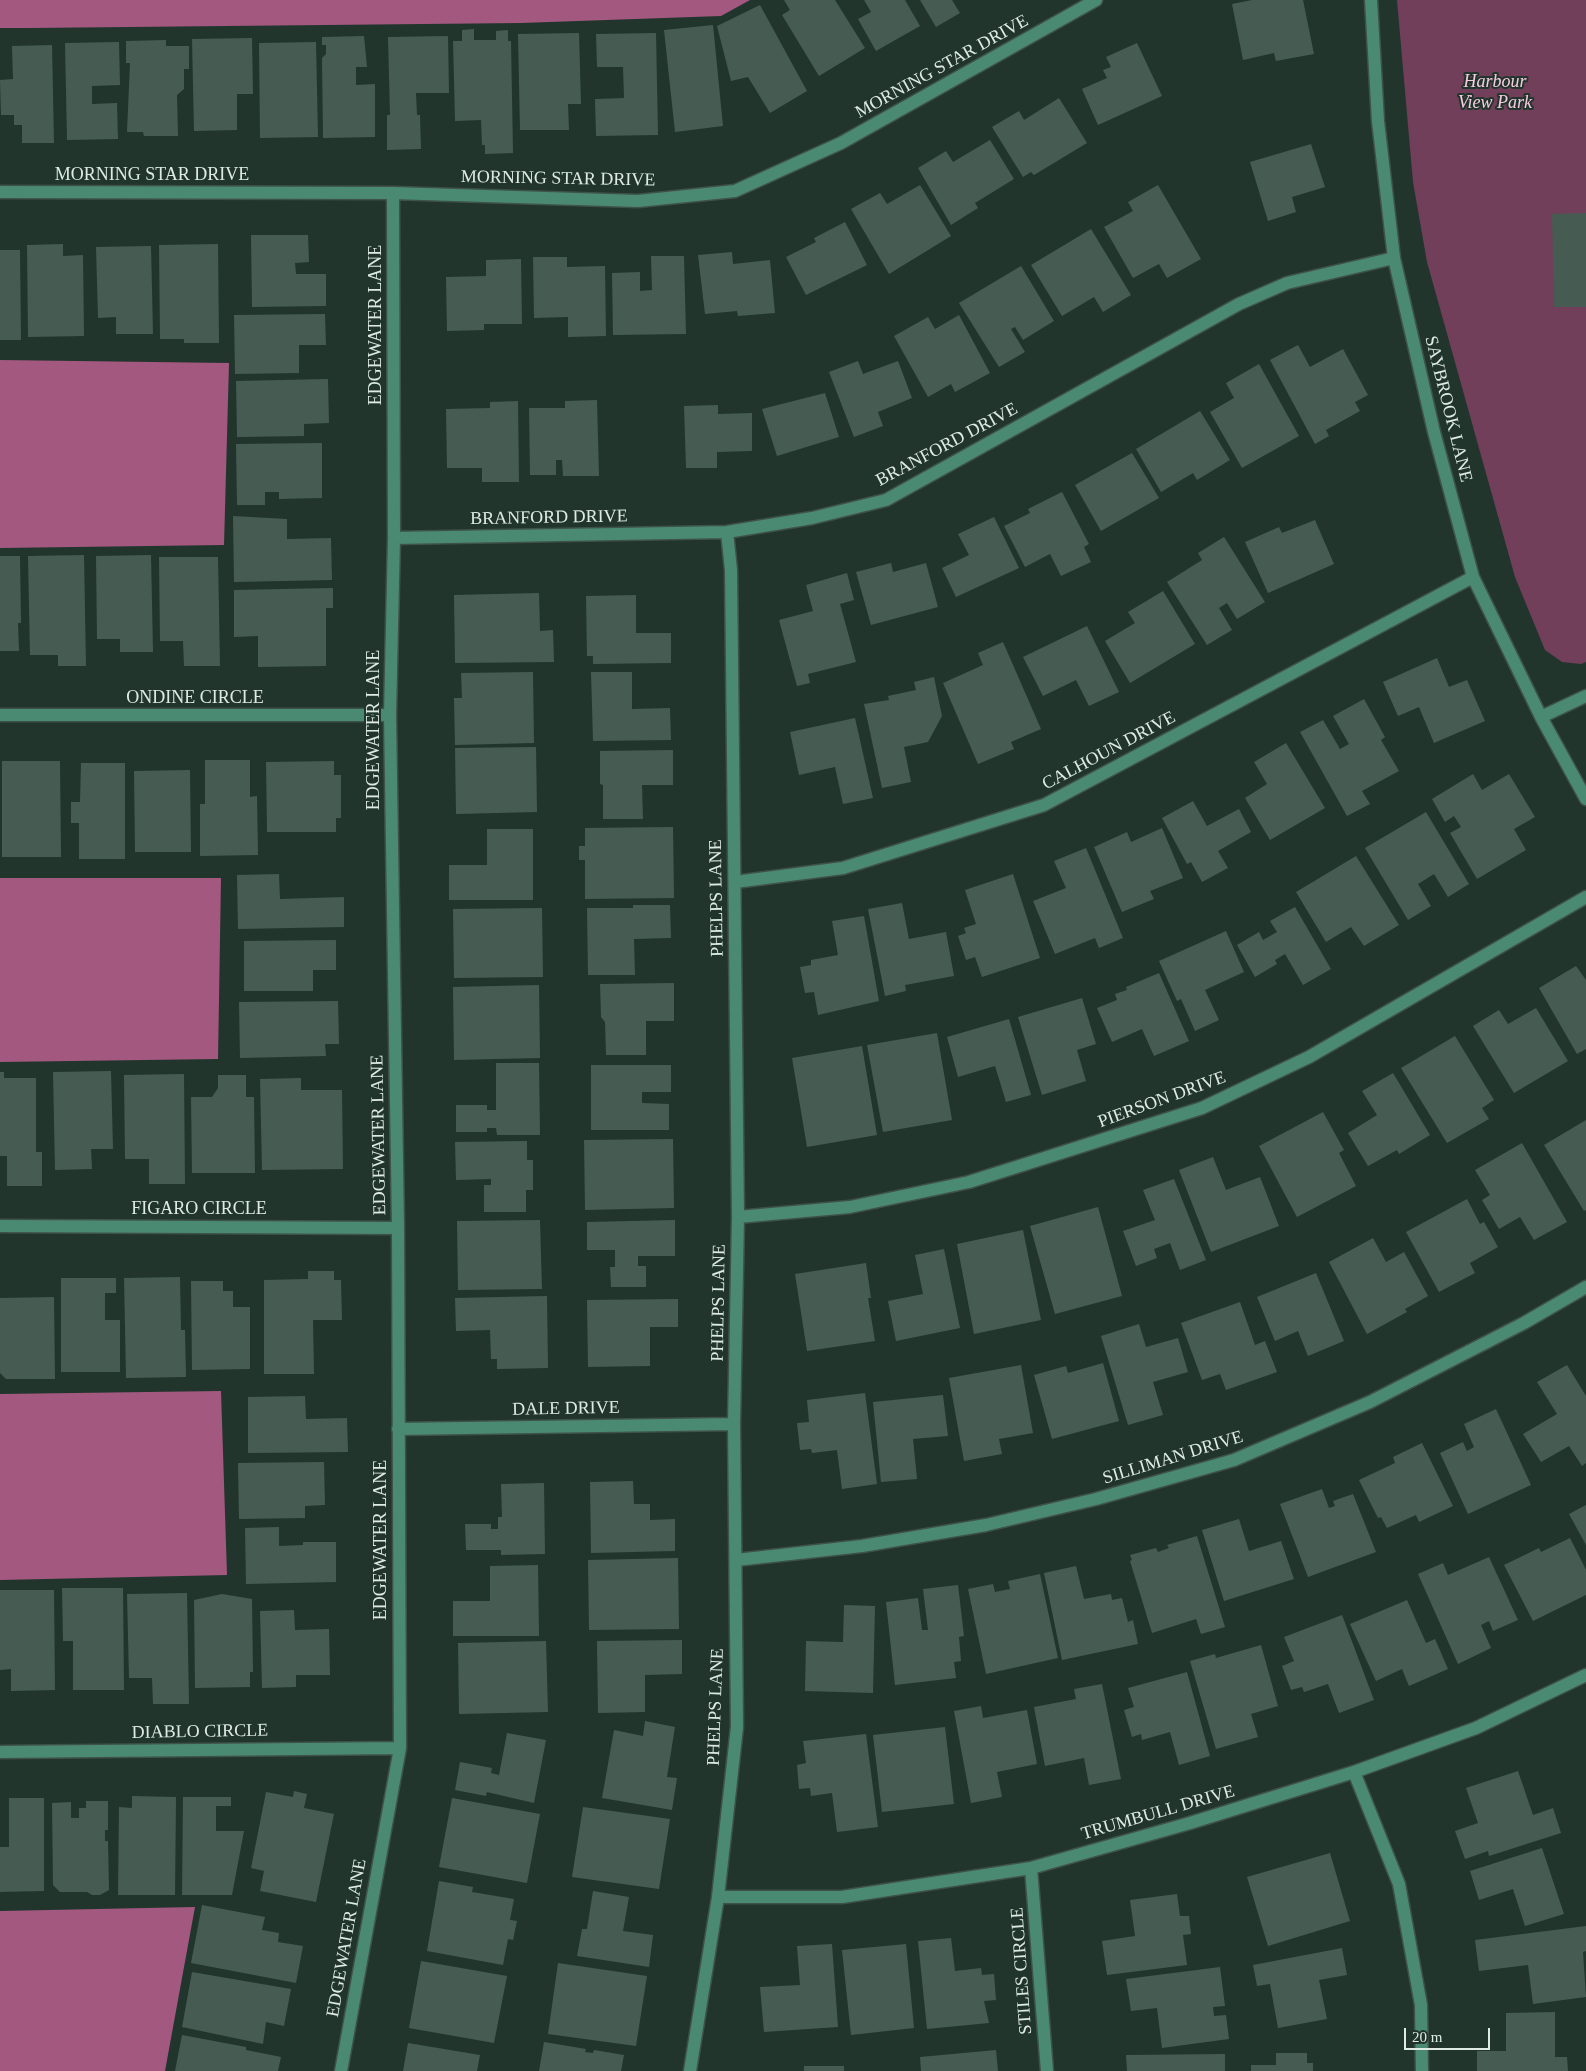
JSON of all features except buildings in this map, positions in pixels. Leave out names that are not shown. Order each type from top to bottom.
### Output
[{"type":"street","name":"MORNING STAR DRIVE","points":[[0,192],[393,193],[638,201],[735,191],[841,143],[1096,0]]},
{"type":"street","name":"SAYBROOK LANE","points":[[1371,0],[1378,121],[1394,258],[1434,432],[1473,577],[1541,717],[1586,799]]},
{"type":"street","name":"EDGEWATER LANE","points":[[341,2071],[400,1748],[398,1228],[390,715],[394,538],[393,193]]},
{"type":"street","name":"BRANFORD DRIVE","points":[[394,538],[728,532],[812,518],[886,500],[1239,304],[1287,283],[1394,258]]},
{"type":"street","name":"PHELPS LANE","points":[[690,2071],[718,1898],[737,1728],[734,1424],[738,1217],[731,570],[728,532]]},
{"type":"street","name":"CALHOUN DRIVE","points":[[735,882],[843,868],[1044,805],[1473,577]]},
{"type":"street","points":[[1541,717],[1586,696]]},
{"type":"street","name":"ONDINE CIRCLE","points":[[0,715],[390,715]]},
{"type":"street","name":"PIERSON DRIVE","points":[[738,1217],[850,1207],[969,1182],[1202,1108],[1309,1057],[1586,897]]},
{"type":"street","name":"FIGARO CIRCLE","points":[[0,1226],[398,1228]]},
{"type":"street","name":"SILLIMAN DRIVE","points":[[736,1560],[862,1546],[986,1525],[1096,1498],[1234,1460],[1370,1402],[1524,1323],[1586,1287]]},
{"type":"street","name":"DALE DRIVE","points":[[398,1428],[734,1424]]},
{"type":"street","name":"TRUMBULL DRIVE","points":[[718,1898],[842,1896],[1031,1868],[1190,1823],[1354,1772],[1476,1728],[1586,1675]]},
{"type":"street","name":"DIABLO CIRCLE","points":[[0,1752],[400,1748]]},
{"type":"street","points":[[1354,1772],[1399,1884],[1421,2005],[1422,2071]]},
{"type":"street","name":"STILES CIRCLE","points":[[1031,1868],[1047,2071]]},
{"type":"green space","name":"Harbour View Park","points":[[1397,0],[1586,0],[1586,662],[1581,664],[1562,662],[1545,650],[1515,577],[1427,262],[1413,182]]},
{"type":"shaded area","points":[[0,0],[750,0],[721,16],[521,23],[30,28],[0,28]]},
{"type":"shaded area","points":[[0,360],[229,363],[224,545],[0,548]]},
{"type":"shaded area","points":[[0,878],[221,878],[218,1059],[0,1062]]},
{"type":"shaded area","points":[[221,1391],[227,1575],[0,1580],[0,1394]]},
{"type":"shaded area","points":[[195,1907],[165,2071],[0,2071],[0,1911]]}]
